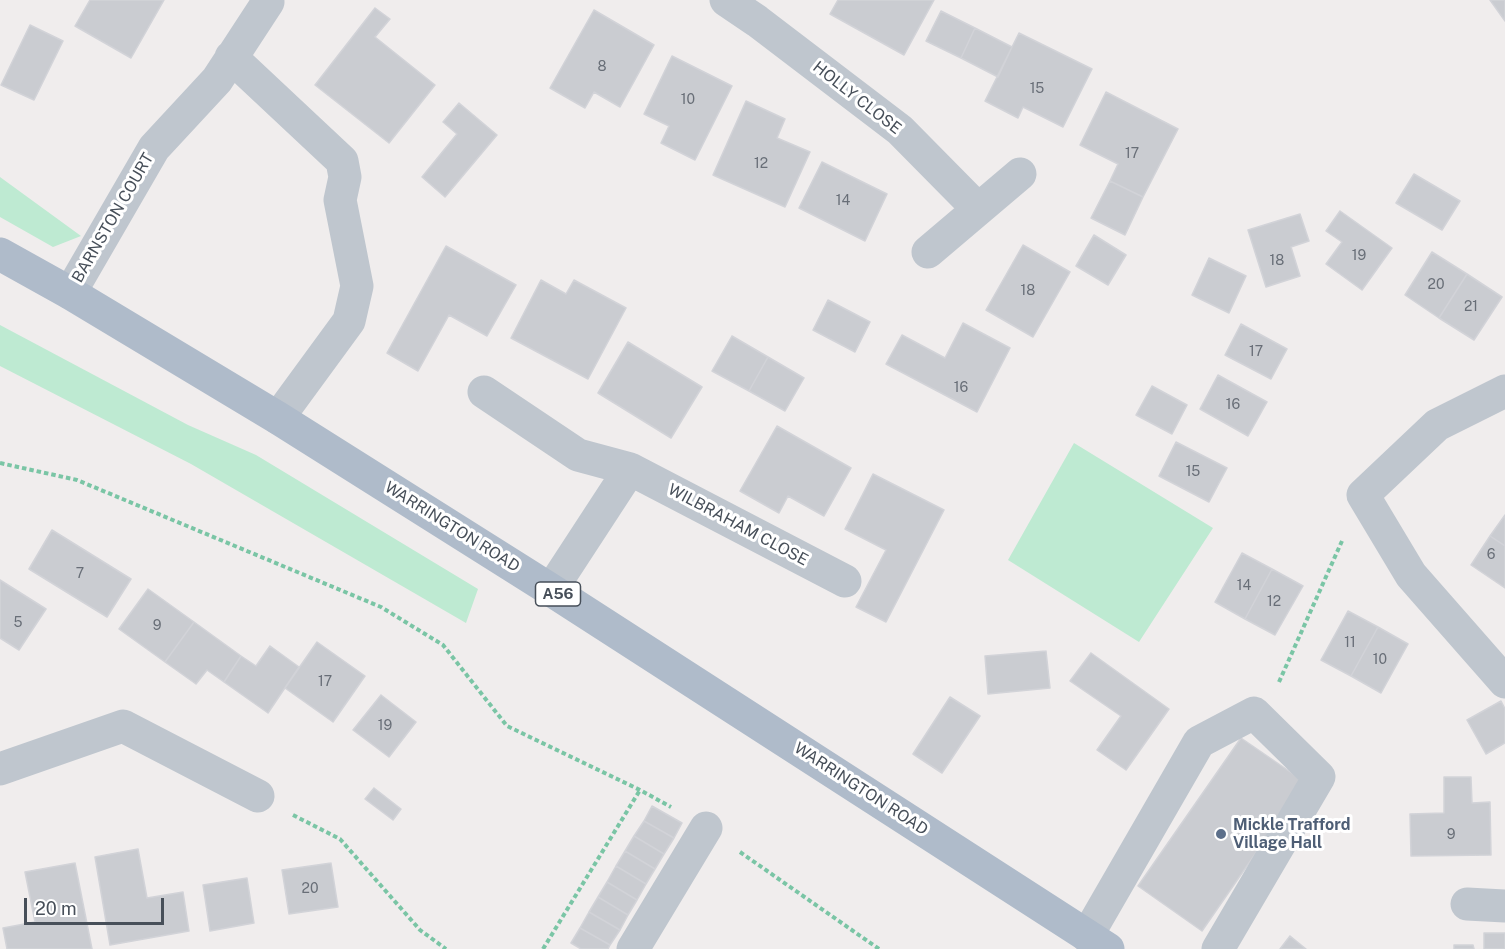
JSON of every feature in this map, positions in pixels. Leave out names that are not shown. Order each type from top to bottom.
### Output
[{"type":"main road","name":"WARRINGTON ROAD","points":[[0,254],[70,293],[278,418],[551,590],[1098,943]]},
{"type":"street","name":"HOLLY CLOSE","points":[[726,0],[900,130],[978,210]]},
{"type":"street","name":"BARNSTON COURT","points":[[70,293],[154,148],[217,80],[268,2]]},
{"type":"street","points":[[231,57],[342,161],[345,177],[340,200],[357,286],[349,321],[278,418]]},
{"type":"street","points":[[928,252],[1020,174]]},
{"type":"street","name":"WILBRAHAM CLOSE","points":[[484,392],[578,455],[630,468],[845,581]]},
{"type":"street","points":[[1505,392],[1437,425],[1363,495],[1411,575],[1505,682]]},
{"type":"street","points":[[551,590],[630,468]]},
{"type":"street","points":[[1098,943],[1199,742],[1254,713],[1319,777],[1218,949]]},
{"type":"street","points":[[0,769],[123,726],[258,796]]},
{"type":"street","points":[[633,949],[706,828]]},
{"type":"street","points":[[1467,904],[1505,906]]},
{"type":"path","points":[[0,464],[77,480],[381,607],[443,645],[507,726],[640,790],[706,828],[879,949]]},
{"type":"path","points":[[1254,713],[1281,679],[1363,495]]},
{"type":"path","points":[[543,949],[640,790]]},
{"type":"path","points":[[258,796],[340,839],[420,930],[446,949]]},
{"type":"green space","points":[[0,177],[81,236],[53,247],[0,217]]},
{"type":"green space","points":[[0,325],[188,425],[256,455],[478,589],[466,623],[191,464],[0,366]]},
{"type":"green space","points":[[1074,443],[1213,528],[1139,642],[1008,560]]},
{"type":"building","points":[[90,0],[164,0],[131,58],[75,26]]},
{"type":"building","points":[[838,0],[934,0],[904,55],[830,14]]},
{"type":"building","points":[[1490,0],[1505,0],[1505,21]]},
{"type":"building","points":[[375,8],[390,19],[375,37],[435,85],[389,143],[315,85]]},
{"type":"building","points":[[594,10],[654,45],[620,107],[594,92],[585,108],[550,88]]},
{"type":"building","points":[[941,11],[975,28],[961,58],[926,41]]},
{"type":"building","points":[[30,25],[63,41],[34,100],[1,85]]},
{"type":"building","points":[[975,28],[1012,47],[998,77],[961,58]]},
{"type":"building","points":[[1019,33],[1092,69],[1063,127],[1023,107],[1018,118],[985,101]]},
{"type":"building","points":[[672,56],[732,86],[695,160],[661,143],[669,126],[644,114]]},
{"type":"building","points":[[1106,92],[1178,129],[1143,197],[1110,181],[1118,164],[1080,145]]},
{"type":"building","points":[[746,101],[785,119],[777,138],[810,152],[785,207],[713,175]]},
{"type":"building","points":[[459,103],[497,135],[445,197],[422,177],[457,134],[443,122]]},
{"type":"building","points":[[822,162],[887,194],[865,241],[799,208]]},
{"type":"building","points":[[1414,174],[1460,201],[1442,230],[1396,203]]},
{"type":"building","points":[[1110,181],[1143,197],[1125,235],[1091,218]]},
{"type":"building","points":[[1340,211],[1392,248],[1362,290],[1326,264],[1342,242],[1326,231]]},
{"type":"building","points":[[1300,214],[1309,241],[1291,247],[1300,276],[1266,287],[1248,230]]},
{"type":"building","points":[[1094,235],[1126,255],[1108,285],[1076,266]]},
{"type":"building","points":[[1023,245],[1070,272],[1033,337],[986,310]]},
{"type":"building","points":[[446,246],[516,285],[487,336],[449,315],[418,371],[387,353]]},
{"type":"building","points":[[1432,252],[1467,274],[1439,318],[1405,295]]},
{"type":"building","points":[[1209,258],[1246,276],[1229,313],[1192,295]]},
{"type":"building","points":[[1467,274],[1502,297],[1474,340],[1439,318]]},
{"type":"building","points":[[541,280],[566,294],[574,280],[626,308],[588,379],[511,338]]},
{"type":"building","points":[[828,300],[870,322],[855,352],[813,330]]},
{"type":"building","points":[[963,323],[1010,348],[977,412],[886,364],[902,335],[945,358]]},
{"type":"building","points":[[1241,324],[1287,349],[1271,379],[1225,355]]},
{"type":"building","points":[[732,336],[768,357],[749,391],[712,371]]},
{"type":"building","points":[[628,342],[702,387],[671,438],[598,393]]},
{"type":"building","points":[[768,357],[804,378],[785,411],[749,391]]},
{"type":"building","points":[[1218,375],[1267,402],[1248,436],[1200,409]]},
{"type":"building","points":[[1152,386],[1187,405],[1172,434],[1136,415]]},
{"type":"building","points":[[777,426],[851,468],[824,516],[788,496],[779,513],[740,491]]},
{"type":"building","points":[[1176,442],[1227,468],[1209,502],[1159,476]]},
{"type":"building","points":[[873,474],[944,510],[886,622],[856,607],[886,550],[845,529]]},
{"type":"building","points":[[1505,515],[1505,546],[1490,536]]},
{"type":"building","points":[[52,530],[131,579],[107,617],[29,569]]},
{"type":"building","points":[[1490,536],[1505,546],[1505,588],[1471,565]]},
{"type":"building","points":[[1242,553],[1272,569],[1245,619],[1215,602]]},
{"type":"building","points":[[1272,569],[1303,586],[1275,635],[1245,619]]},
{"type":"building","points":[[0,580],[46,609],[19,650],[0,638]]},
{"type":"building","points":[[148,589],[194,622],[165,662],[119,629]]},
{"type":"building","points":[[1348,611],[1378,627],[1351,676],[1321,660]]},
{"type":"building","points":[[194,622],[241,656],[224,682],[207,670],[196,684],[165,662]]},
{"type":"building","points":[[1378,627],[1408,644],[1381,693],[1351,676]]},
{"type":"building","points":[[317,642],[365,676],[333,722],[285,688]]},
{"type":"building","points":[[270,646],[299,667],[268,713],[224,682],[241,656],[256,666]]},
{"type":"building","points":[[1046,651],[1050,688],[988,694],[985,656]]},
{"type":"building","points":[[1091,653],[1169,709],[1126,770],[1097,750],[1121,716],[1070,681]]},
{"type":"building","points":[[381,695],[416,722],[389,757],[353,730]]},
{"type":"building","points":[[950,697],[980,716],[942,773],[913,754]]},
{"type":"building","points":[[1501,701],[1505,709],[1505,743],[1486,754],[1467,720]]},
{"type":"building","name":"Mickle Trafford Village Hall","points":[[1241,738],[1305,782],[1202,931],[1138,886]]},
{"type":"building","points":[[1444,777],[1471,777],[1472,803],[1490,802],[1491,855],[1411,856],[1410,814],[1444,813]]},
{"type":"building","points":[[374,788],[401,809],[393,820],[365,799]]},
{"type":"building","points":[[652,806],[682,823],[674,838],[644,821]]},
{"type":"building","points":[[644,821],[674,838],[664,854],[634,836]]},
{"type":"building","points":[[634,836],[664,854],[655,869],[625,851]]},
{"type":"building","points":[[138,849],[147,898],[183,892],[189,931],[110,945],[95,857]]},
{"type":"building","points":[[625,851],[655,869],[646,884],[616,866]]},
{"type":"building","points":[[75,863],[92,949],[7,949],[3,928],[35,922],[25,872]]},
{"type":"building","points":[[331,863],[338,907],[289,914],[282,870]]},
{"type":"building","points":[[616,866],[646,884],[637,900],[607,882]]},
{"type":"building","points":[[247,878],[254,923],[210,931],[203,885]]},
{"type":"building","points":[[607,882],[637,900],[628,915],[598,897]]},
{"type":"building","points":[[598,897],[628,915],[620,930],[589,912]]},
{"type":"building","points":[[589,912],[620,930],[610,945],[580,928]]},
{"type":"building","points":[[580,928],[610,945],[608,949],[581,949],[571,943]]},
{"type":"building","points":[[1484,933],[1505,933],[1505,949],[1484,949]]},
{"type":"building","points":[[1290,936],[1306,949],[1280,949]]},
{"type":"building","points":[[1454,945],[1473,945],[1474,949],[1454,949]]},
{"type":"place","name":"Mickle Trafford Village Hall","points":[[1221,834]]}]
